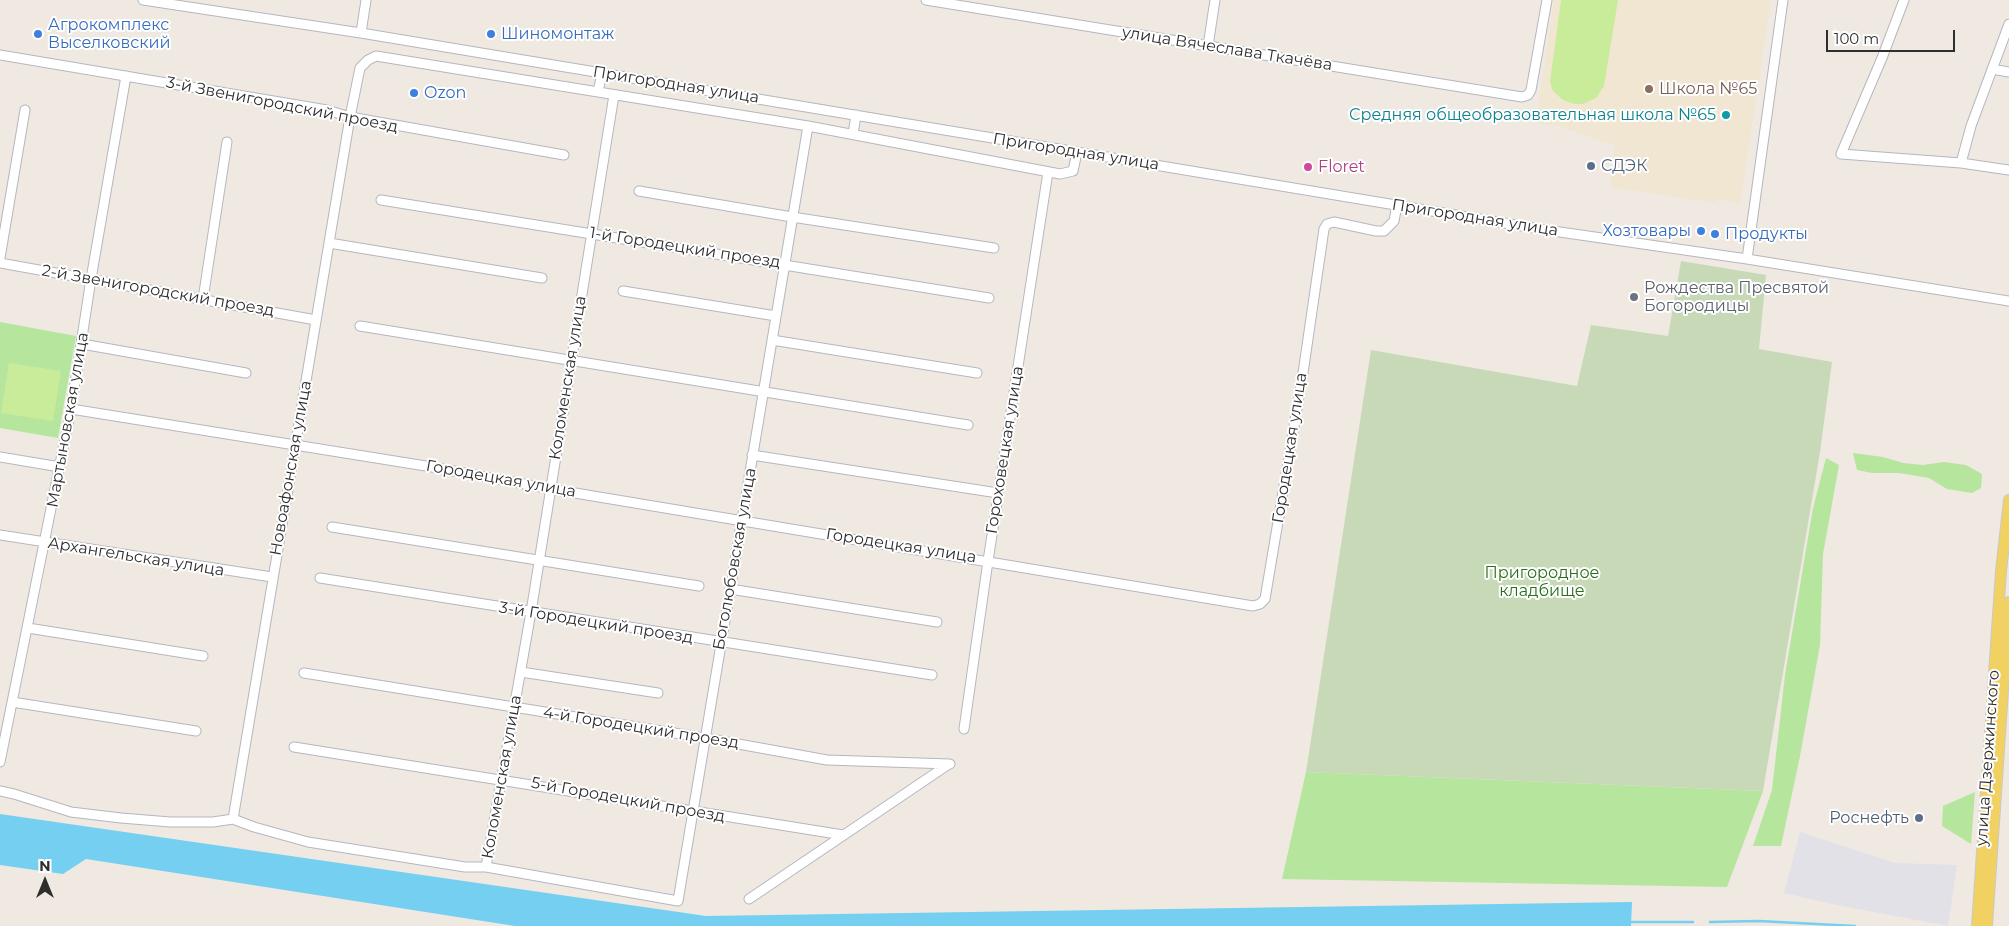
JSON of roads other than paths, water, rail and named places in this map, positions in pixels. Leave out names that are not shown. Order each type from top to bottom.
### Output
[{"type":"main road","name":"улица Дзержинского","points":[[1978,926],[1999,601],[2009,500]]},
{"type":"main road","name":"улица Дзержинского","points":[[1987,926],[2009,602]]},
{"type":"street","name":"Пригородная улица","points":[[143,0],[361,32],[1546,230],[1746,258],[2009,301]]},
{"type":"street","points":[[361,32],[366,0]]},
{"type":"street","name":"улица Вячеслава Ткачёва","points":[[926,0],[1522,97],[1528,95],[1531,90],[1546,0]]},
{"type":"street","points":[[1208,46],[1215,0]]},
{"type":"street","points":[[1746,258],[1783,0]]},
{"type":"street","points":[[1904,0],[1882,58],[1841,154],[1961,163],[2009,170]]},
{"type":"street","points":[[1961,163],[1971,126],[2009,24]]},
{"type":"street","name":"3-й Звенигородский проезд","points":[[0,55],[327,110],[350,117],[564,155]]},
{"type":"street","name":"Новоафонская улица","points":[[233,819],[350,117],[360,68],[368,60],[376,56],[808,126],[1060,174],[1073,171],[1076,152]]},
{"type":"street","points":[[1992,69],[2009,72]]},
{"type":"street","points":[[598,92],[602,73]]},
{"type":"street","name":"Мартыновская улица","points":[[0,762],[71,409],[126,76]]},
{"type":"street","name":"Коломенская улица","points":[[486,867],[531,612],[614,95]]},
{"type":"street","points":[[0,258],[25,110]]},
{"type":"street","points":[[853,134],[856,115]]},
{"type":"street","name":"Боголюбовская улица","points":[[486,867],[678,901],[808,126]]},
{"type":"street","points":[[203,300],[227,142]]},
{"type":"street","name":"Гороховецкая улица","points":[[964,729],[998,493],[1048,172]]},
{"type":"street","points":[[639,191],[994,248]]},
{"type":"street","name":"1-й Городецкий проезд","points":[[381,200],[989,298]]},
{"type":"street","name":"Городецкая улица","points":[[71,409],[432,467],[1253,606],[1260,604],[1265,599],[1303,373],[1324,229],[1327,224],[1334,222],[1384,231],[1394,221],[1397,205]]},
{"type":"street","points":[[328,243],[542,278]]},
{"type":"street","name":"2-й Звенигородский проезд","points":[[0,263],[316,320]]},
{"type":"street","points":[[623,291],[776,316]]},
{"type":"street","points":[[360,326],[968,425]]},
{"type":"street","points":[[772,340],[977,373]]},
{"type":"street","points":[[82,344],[246,373]]},
{"type":"street","points":[[752,454],[998,493]]},
{"type":"street","points":[[0,457],[60,466]]},
{"type":"street","points":[[332,527],[699,586]]},
{"type":"street","name":"Архангельская улица","points":[[0,535],[272,577]]},
{"type":"street","name":"3-й Городецкий проезд","points":[[320,578],[932,675]]},
{"type":"street","points":[[730,589],[938,622]]},
{"type":"street","points":[[28,628],[203,656]]},
{"type":"street","points":[[521,672],[658,693]]},
{"type":"street","name":"4-й Городецкий проезд","points":[[304,673],[705,738],[827,760],[950,764],[843,835]]},
{"type":"street","points":[[12,702],[196,731]]},
{"type":"street","name":"5-й Городецкий проезд","points":[[294,747],[843,835]]},
{"type":"street","points":[[0,791],[71,812],[170,822],[213,822],[233,819],[308,842],[465,867],[486,867]]},
{"type":"street","points":[[749,898],[843,835]]},
{"type":"water","points":[[0,814],[706,916],[1632,902],[1631,926],[515,926],[86,859],[63,874],[0,865]]},
{"type":"waterway","points":[[1710,922],[1759,921],[1855,926]]},
{"type":"waterway","points":[[1631,922],[1693,922]]},
{"type":"place","name":"Агрокомплекс Выселковский","points":[[38,34]]},
{"type":"place","name":"Шиномонтаж","points":[[491,34]]},
{"type":"place","name":"Школа №65","points":[[1649,89]]},
{"type":"place","name":"Ozon","points":[[414,93]]},
{"type":"place","name":"Средняя общеобразовательная школа №65","points":[[1726,115]]},
{"type":"place","name":"СДЭК","points":[[1591,166]]},
{"type":"place","name":"Floret","points":[[1308,167]]},
{"type":"place","name":"Хозтовары","points":[[1701,231]]},
{"type":"place","name":"Продукты","points":[[1715,234]]},
{"type":"place","name":"Рождества Пресвятой Богородицы","points":[[1634,297]]},
{"type":"place","name":"Роснефть","points":[[1919,818]]},
{"type":"park label","name":"Пригородное кладбище","points":[[1542,582]]}]
